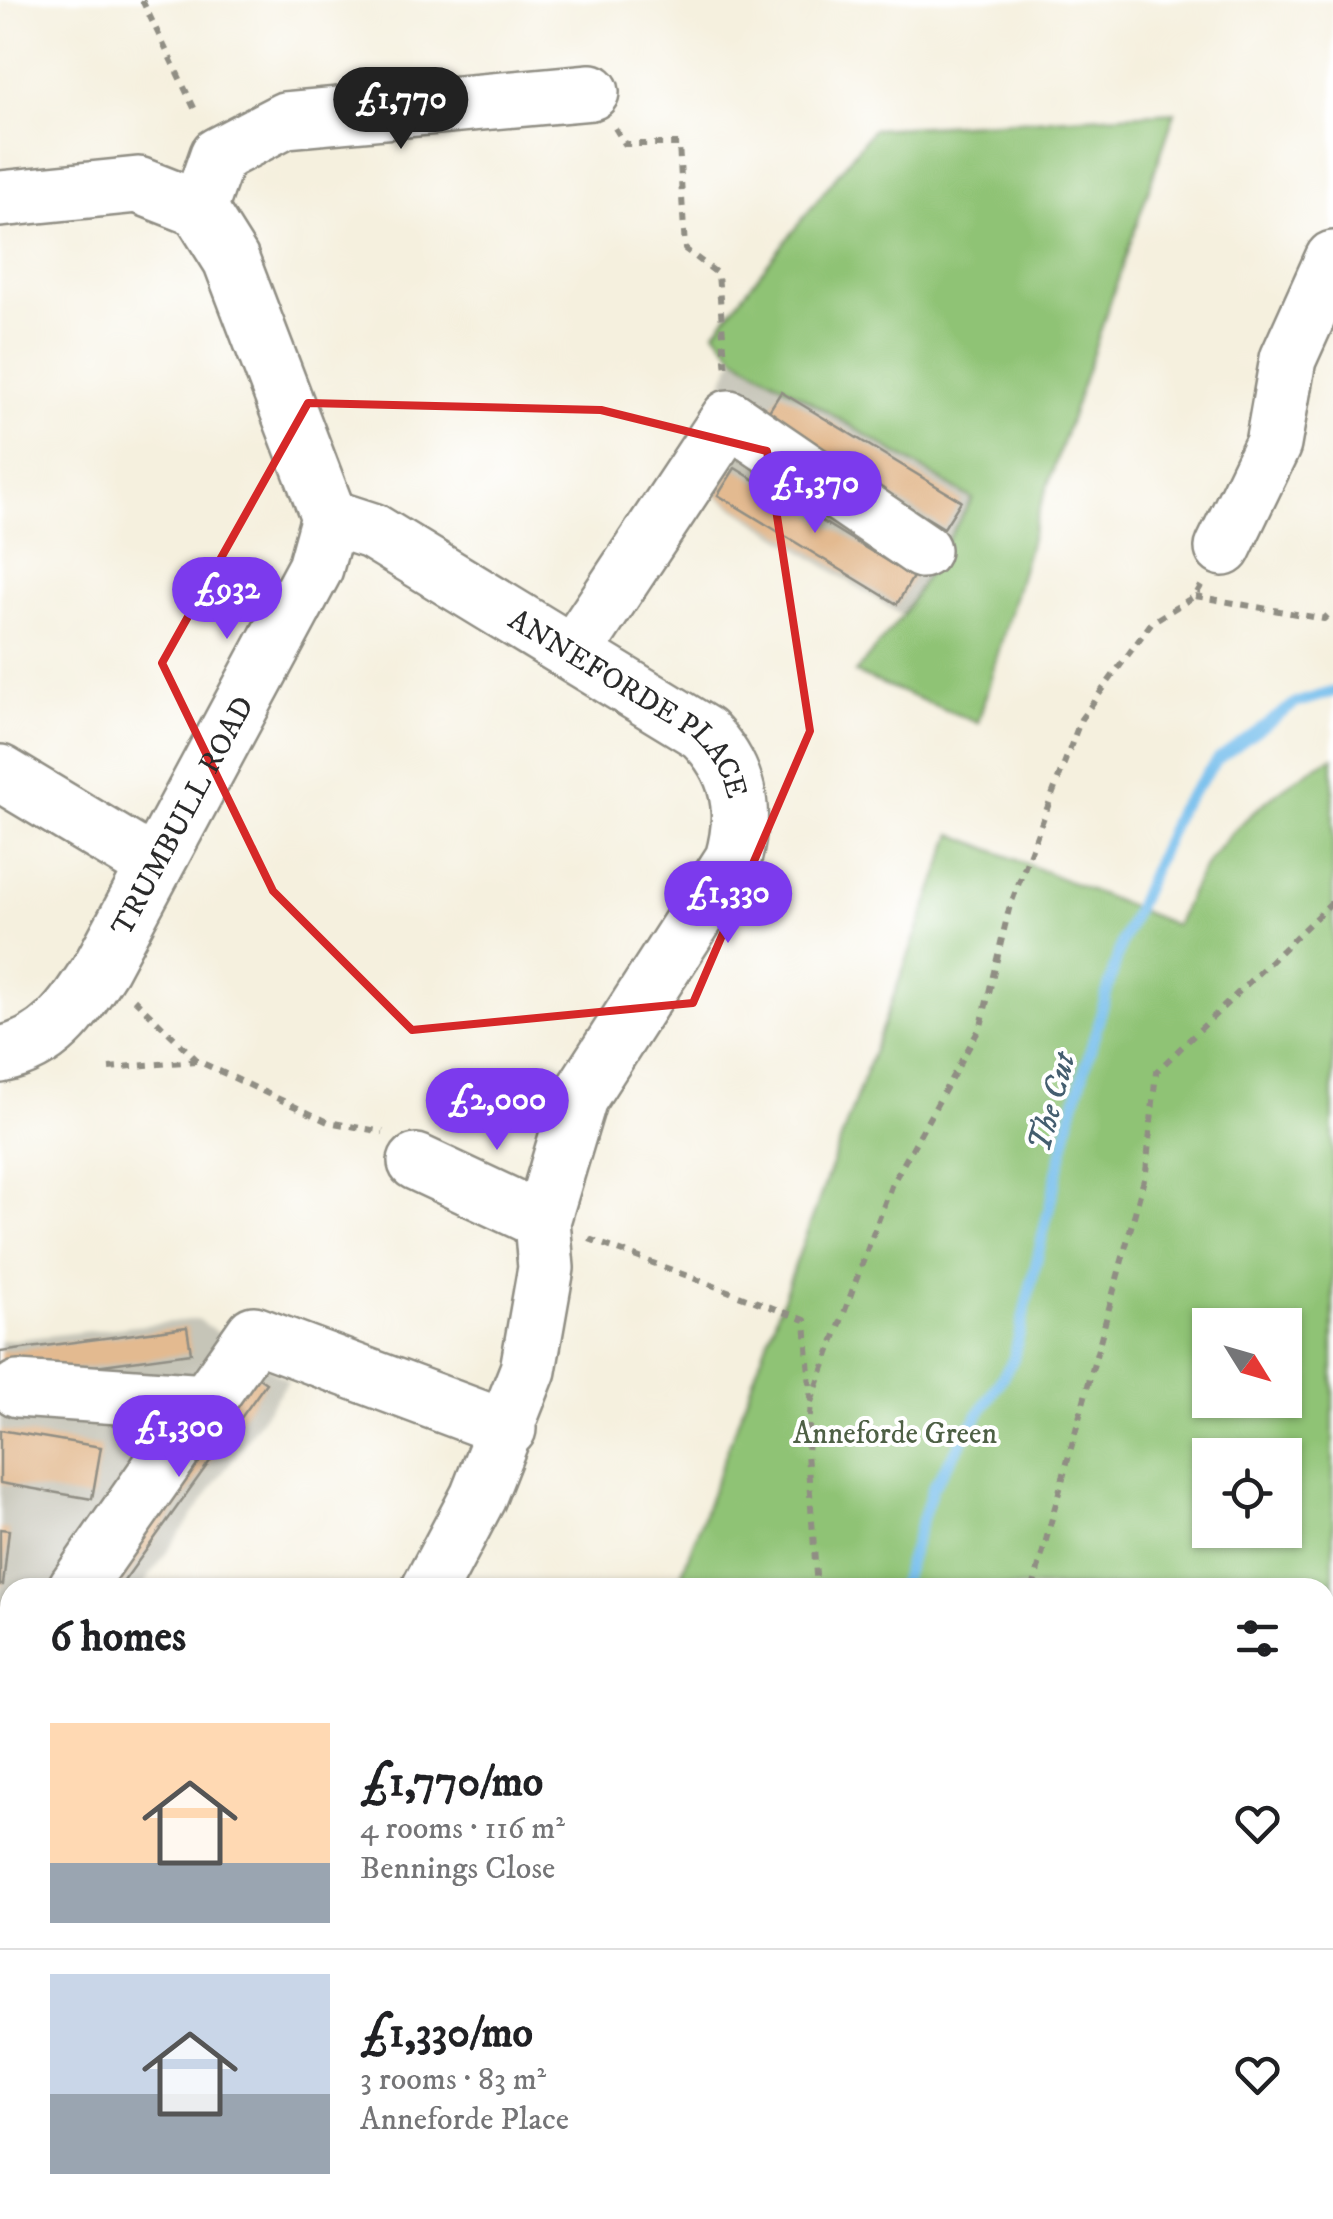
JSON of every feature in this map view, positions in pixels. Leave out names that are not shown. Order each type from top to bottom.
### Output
[{"type":"street","points":[[200,209],[218,155],[284,120],[591,92]]},
{"type":"street","points":[[0,199],[138,186],[200,209],[232,260],[329,517]]},
{"type":"street","points":[[1223,548],[1273,444],[1288,359],[1333,259]]},
{"type":"street","points":[[573,654],[729,418],[922,550]]},
{"type":"street","name":"ANNEFORDE PLACE","points":[[329,517],[372,530],[703,733],[730,768],[742,813],[733,859],[579,1098],[542,1221],[546,1268],[541,1318],[508,1429],[435,1578]]},
{"type":"street","name":"TRUMBULL ROAD","points":[[0,1055],[17,1052],[64,1022],[101,967],[315,568],[329,517]]},
{"type":"street","points":[[0,773],[155,866]]},
{"type":"street","points":[[416,1162],[542,1221]]},
{"type":"street","points":[[83,1578],[254,1334],[508,1429]]},
{"type":"street","points":[[18,1390],[206,1402]]},
{"type":"path","points":[[142,0],[218,155]]},
{"type":"path","points":[[591,92],[625,144],[679,144],[685,248],[718,274],[729,418]]},
{"type":"path","points":[[811,1402],[892,1186],[981,1026],[1009,909],[1081,718],[1152,622],[1195,596],[1223,548]]},
{"type":"path","points":[[1195,596],[1324,619],[1333,610]]},
{"type":"path","points":[[1036,1578],[1146,1172],[1156,1072],[1333,902]]},
{"type":"path","points":[[101,967],[198,1061],[328,1122],[405,1136],[416,1162]]},
{"type":"path","points":[[109,1068],[198,1061]]},
{"type":"path","points":[[542,1221],[805,1320],[811,1402],[807,1452],[816,1578]]},
{"type":"highlighted area","points":[[308,403],[601,410],[767,451],[810,731],[693,1003],[412,1030],[273,891],[162,663]]},
{"type":"shaded area","points":[[735,356],[972,500],[902,616],[678,472]]},
{"type":"shaded area","points":[[198,1319],[288,1381],[148,1578],[0,1578],[0,1341]]},
{"type":"green space","points":[[1175,112],[1039,511],[978,723],[855,673],[902,616],[972,499],[735,356],[715,331],[873,129]]},
{"type":"green space","name":"Anneforde Green","points":[[1333,757],[1333,1578],[680,1578],[953,834],[1175,925],[1203,869],[1230,835],[1262,805]]},
{"type":"building","points":[[781,392],[961,501],[944,528],[764,419]]},
{"type":"building","points":[[735,468],[913,577],[897,604],[718,495]]},
{"type":"building","points":[[187,1327],[191,1353],[0,1379],[0,1352]]},
{"type":"building","points":[[243,1367],[266,1383],[126,1578],[94,1578]]},
{"type":"building","points":[[0,1430],[101,1447],[92,1499],[0,1483]]},
{"type":"building","points":[[0,1529],[9,1530],[4,1578],[0,1578]]},
{"type":"waterway","name":"The Cut","points":[[903,1578],[933,1487],[1013,1360],[1071,1116],[1121,944],[1179,809],[1218,759],[1296,703],[1333,692]]}]
